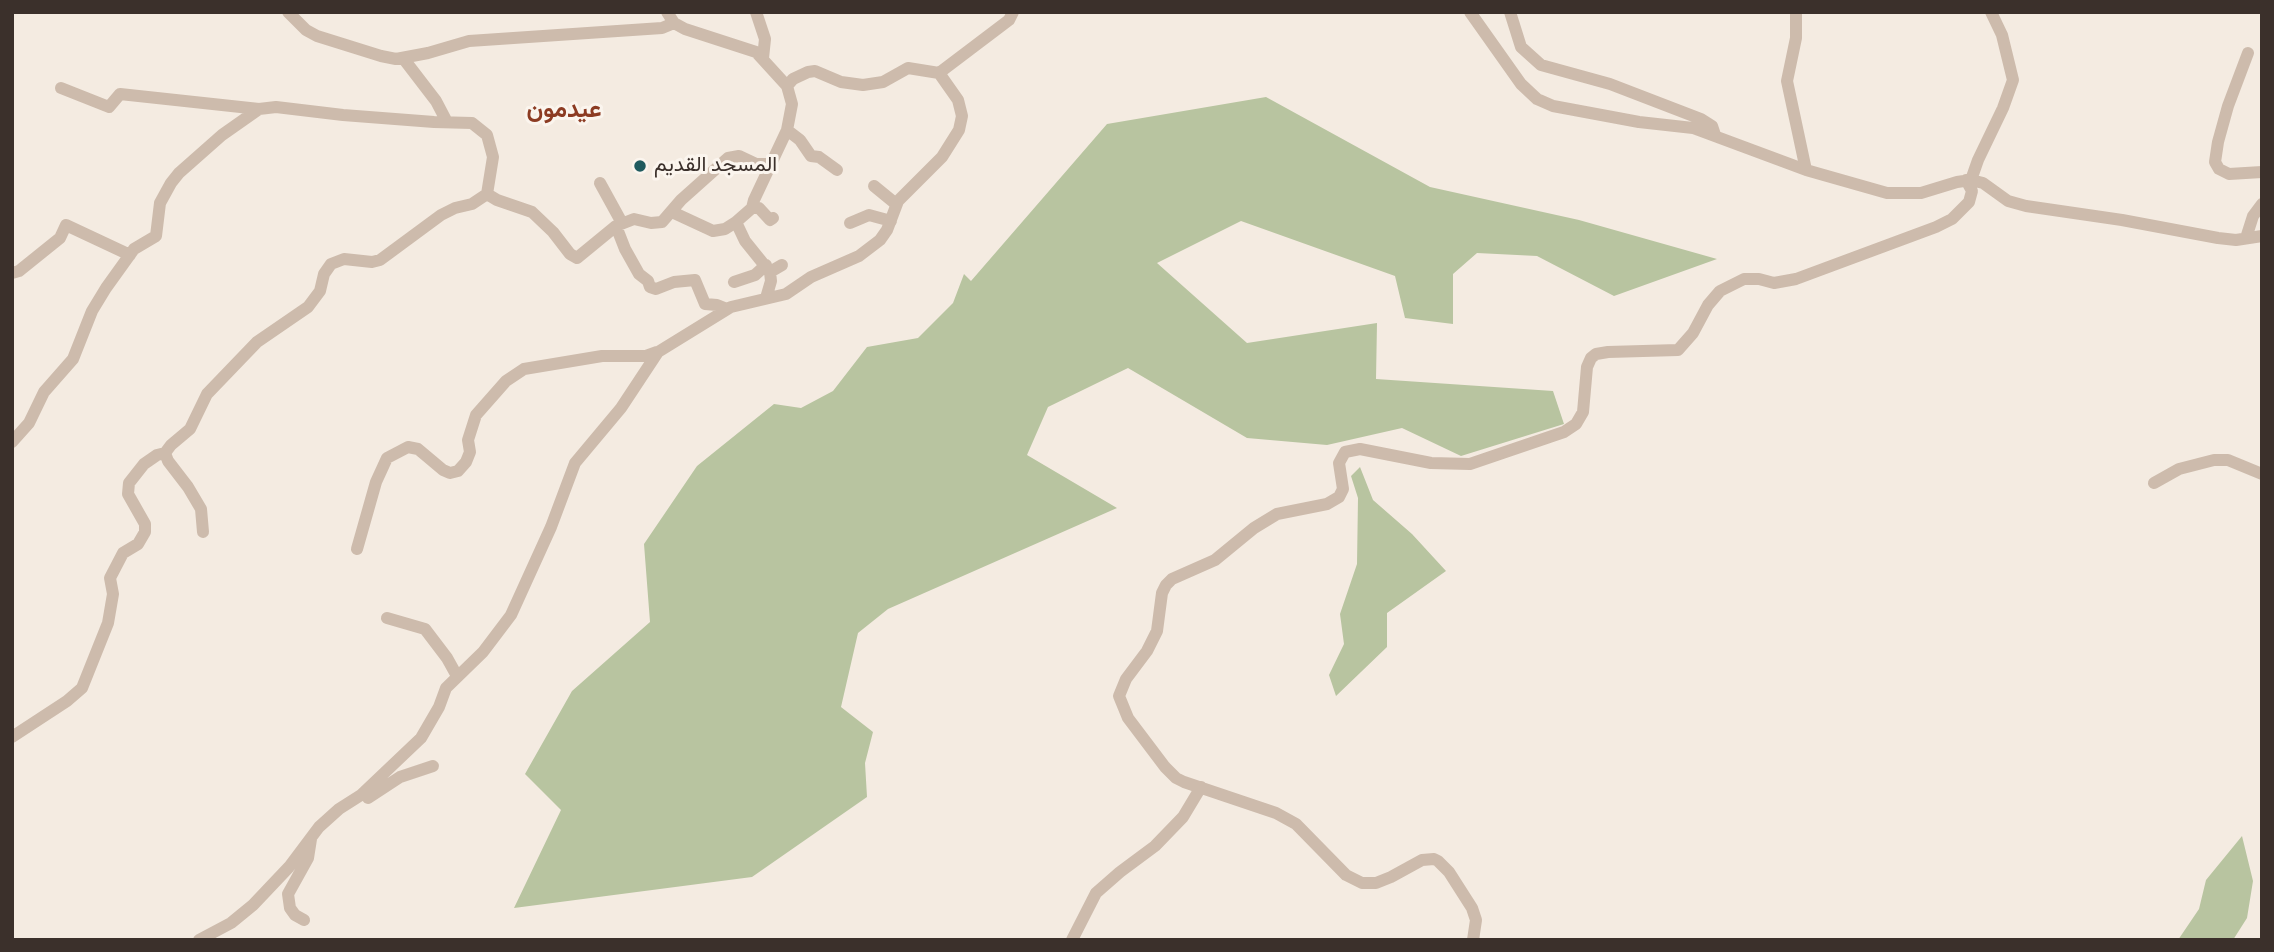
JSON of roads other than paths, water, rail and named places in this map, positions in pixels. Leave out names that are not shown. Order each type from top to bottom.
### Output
[{"type":"street","points":[[288,12],[306,30],[317,36],[381,56],[402,58],[469,41],[662,29],[671,18],[710,38],[756,52],[787,86],[792,104],[788,130],[752,208],[725,229],[713,231],[672,212]]},
{"type":"street","points":[[756,12],[765,39],[763,58]]},
{"type":"street","points":[[939,74],[1009,20],[1013,12]]},
{"type":"street","points":[[1470,12],[1513,74],[1537,99],[1567,110],[1693,128],[1806,170],[1858,186],[1903,194],[1921,193],[1969,180],[1983,183],[2016,204],[2122,219],[2218,239],[2262,236]]},
{"type":"street","points":[[1510,12],[1521,47],[1541,65],[1604,81],[1701,118],[1712,126],[1715,135]]},
{"type":"street","points":[[1796,12],[1796,38],[1787,81],[1806,170]]},
{"type":"street","points":[[1473,940],[1476,920],[1472,908],[1449,872],[1438,861],[1422,860],[1383,880],[1362,883],[1346,875],[1296,824],[1276,813],[1184,782],[1171,774],[1119,702],[1126,679],[1147,651],[1157,631],[1162,593],[1172,579],[1215,560],[1254,528],[1277,514],[1327,504],[1339,497],[1343,489],[1339,463],[1345,452],[1360,449],[1431,463],[1471,464],[1564,432],[1576,424],[1583,412],[1587,367],[1596,354],[1678,350],[1720,291],[1744,279],[1774,283],[1797,279],[1952,219],[1969,202],[1972,191],[1969,180],[2003,108],[2013,80],[2002,36],[1991,12]]},
{"type":"street","points":[[2248,53],[2228,106],[2215,162],[2219,169],[2228,174],[2262,172]]},
{"type":"street","points":[[402,58],[436,101],[447,122]]},
{"type":"street","points":[[357,549],[376,482],[387,458],[408,447],[418,449],[443,470],[458,471],[470,452],[468,440],[476,415],[506,381],[524,369],[602,356],[646,356],[658,352],[727,309],[786,294],[811,277],[859,256],[880,240],[891,221],[896,204],[942,157],[959,130],[962,116],[958,100],[939,74],[908,68],[883,82],[863,85],[841,82],[815,71],[808,72],[793,79],[787,86]]},
{"type":"street","points":[[12,737],[82,688],[108,623],[113,594],[110,578],[119,566],[123,554],[138,544],[145,532],[145,524],[128,494],[129,483],[144,464],[165,453],[170,445],[190,429],[204,398],[257,342],[308,307],[320,291],[324,274],[331,264],[344,259],[372,262],[380,260],[440,215],[472,204],[487,194],[493,157],[487,135],[472,123],[343,115],[276,107],[259,109],[120,94],[109,107],[61,88]]},
{"type":"street","points":[[12,442],[29,423],[44,392],[73,359],[92,311],[130,255],[138,246],[156,236],[160,203],[179,173],[222,135],[259,109]]},
{"type":"street","points":[[788,130],[800,140],[811,156],[819,157],[836,170]]},
{"type":"street","points":[[487,194],[532,212],[577,258],[619,224],[634,219],[657,224],[666,219],[681,200],[728,158],[739,156],[759,165],[770,164]]},
{"type":"street","points":[[600,183],[619,224],[625,249],[650,287],[656,289],[674,282],[695,280],[705,304],[717,304],[727,309]]},
{"type":"street","points":[[874,186],[896,204]]},
{"type":"street","points":[[2246,238],[2252,216],[2262,204]]},
{"type":"street","points":[[752,208],[759,208],[770,219],[773,218]]},
{"type":"street","points":[[850,223],[869,215],[891,221]]},
{"type":"street","points":[[736,222],[744,241],[768,269],[766,298]]},
{"type":"street","points":[[12,273],[19,271],[60,238],[66,225],[130,255]]},
{"type":"street","points":[[734,282],[782,265]]},
{"type":"street","points":[[199,940],[230,923],[253,905],[278,880],[332,815],[361,795],[421,738],[439,707],[446,688],[483,652],[511,615],[551,527],[575,463],[621,408],[658,352]]},
{"type":"street","points":[[165,453],[201,509],[203,531]]},
{"type":"street","points":[[2154,483],[2179,469],[2214,460],[2228,460],[2262,474]]},
{"type":"street","points":[[387,618],[425,629],[447,657],[457,676]]},
{"type":"street","points":[[361,795],[365,801],[400,777],[433,766]]},
{"type":"street","points":[[1072,940],[1096,893],[1155,846],[1183,817],[1201,787]]},
{"type":"street","points":[[304,920],[290,908],[288,894],[308,858],[311,838]]},
{"type":"place","name":"المسجد القديم","points":[[640,166]]},
{"type":"district","name":"عيدمون","points":[[564,111]]}]
